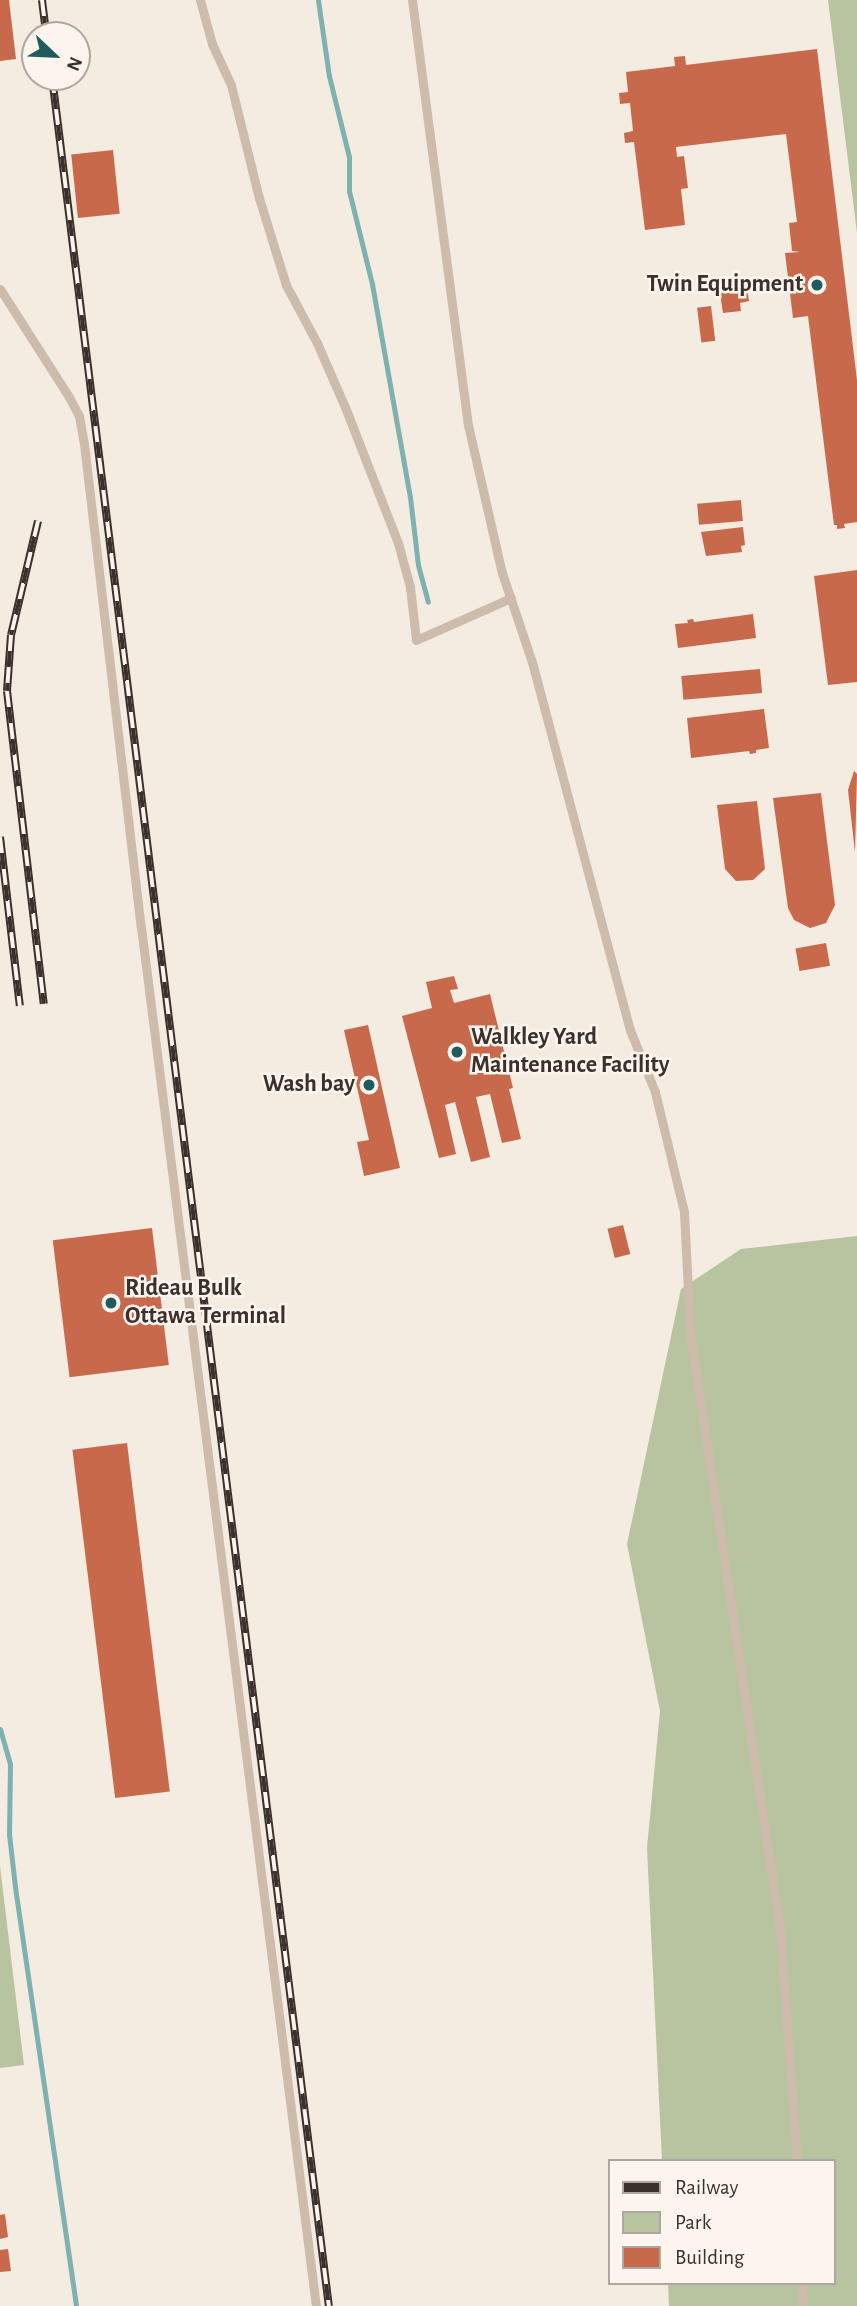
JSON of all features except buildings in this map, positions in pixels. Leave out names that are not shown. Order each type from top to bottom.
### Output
[{"type":"lane","points":[[200,0],[212,44],[231,85],[259,198],[286,285],[317,342],[398,543],[410,587],[415,640],[511,598]]},
{"type":"lane","points":[[412,0],[468,425],[511,598],[532,662],[627,1017],[655,1092],[684,1212],[690,1332],[780,1930],[797,2159]]},
{"type":"lane","points":[[0,289],[69,397],[79,416],[84,443],[141,927],[316,2306]]},
{"type":"lane","points":[[802,2285],[803,2306]]},
{"type":"green space","points":[[828,0],[857,0],[857,233]]},
{"type":"green space","points":[[857,1236],[857,2306],[669,2306],[668,2285],[836,2285],[836,2159],[662,2159],[647,1848],[660,1711],[627,1544],[681,1289],[741,1249]]},
{"type":"green space","points":[[0,1866],[24,2065],[0,2068]]},
{"type":"waterway","points":[[318,0],[329,76],[349,157],[349,191],[372,284],[410,497],[418,565],[428,602]]},
{"type":"waterway","points":[[0,1729],[10,1764],[9,1834],[15,1887],[76,2306]]},
{"type":"railway","points":[[42,0],[44,21]]},
{"type":"railway","points":[[54,91],[329,2306]]},
{"type":"railway","points":[[38,521],[11,635],[7,691],[44,1004]]},
{"type":"railway","points":[[0,837],[20,1006]]},
{"type":"place","name":"Twin Equipment","points":[[817,285]]},
{"type":"place","name":"Walkley Yard Maintenance Facility","points":[[457,1052]]},
{"type":"place","name":"Wash bay","points":[[369,1085]]},
{"type":"place","name":"Rideau Bulk Ottawa Terminal","points":[[111,1303]]}]
